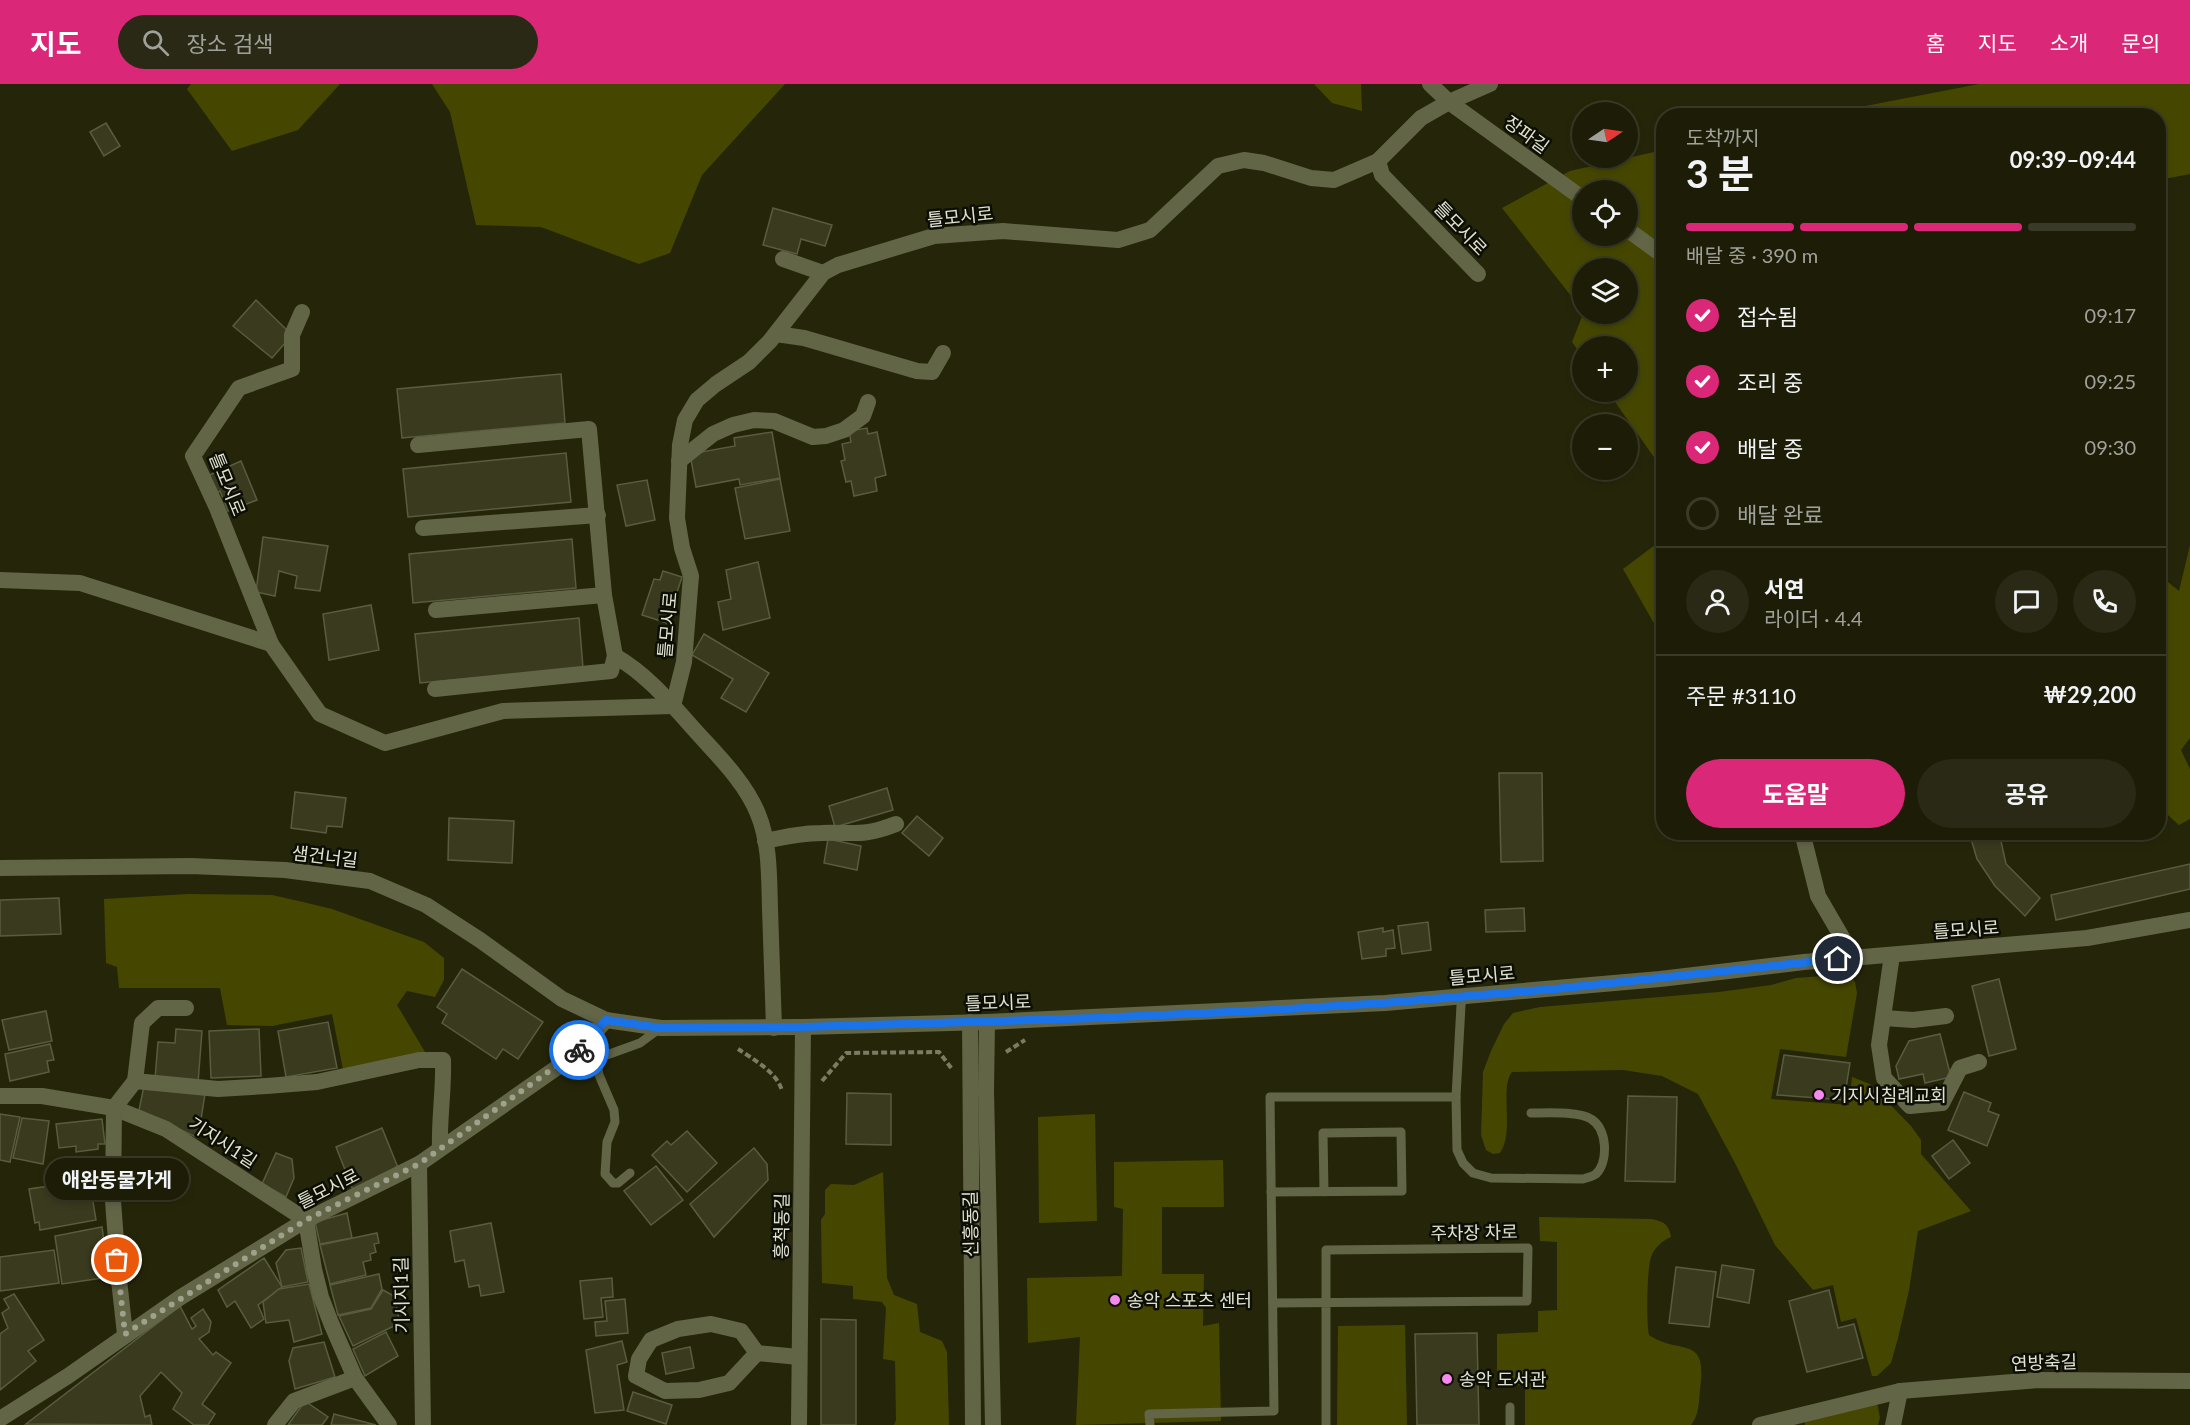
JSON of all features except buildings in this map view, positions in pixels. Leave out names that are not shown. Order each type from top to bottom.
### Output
[{"type":"street","name":"장파길","points":[[1430,84],[1449,102],[1572,191]]},
{"type":"street","points":[[1378,161],[1420,118],[1490,84]]},
{"type":"street","name":"틀모시로","points":[[302,312],[292,334],[292,369],[239,388],[193,456],[217,508],[271,644],[320,714],[385,743],[503,711],[673,706],[684,662],[691,576],[682,548],[677,518],[685,420],[697,400],[749,362],[776,334],[823,273],[838,265],[934,236],[1003,231],[1118,240],[1150,230],[1218,166],[1244,160],[1264,163],[1311,178],[1334,180],[1378,161],[1382,175],[1478,274]]},
{"type":"street","points":[[1638,237],[1656,250]]},
{"type":"street","points":[[783,259],[823,273]]},
{"type":"street","points":[[776,334],[804,339],[917,371],[932,372],[943,353]]},
{"type":"street","points":[[680,461],[713,434],[733,425],[754,420],[774,421],[813,436],[826,436],[844,430],[863,416],[868,402]]},
{"type":"street","points":[[418,445],[589,429],[603,595],[615,656],[611,671],[435,689]]},
{"type":"street","points":[[423,528],[598,515]]},
{"type":"street","points":[[0,580],[80,583],[271,644]]},
{"type":"street","points":[[436,610],[603,595]]},
{"type":"street","points":[[615,656],[634,667],[673,706],[743,788],[757,811],[764,829],[769,881],[774,1028]]},
{"type":"street","points":[[765,841],[795,834],[823,832],[852,835],[875,832],[896,824]]},
{"type":"street","points":[[1804,840],[1818,896],[1854,958]]},
{"type":"street","name":"샘건너길","points":[[0,868],[191,866],[285,870],[370,882],[426,905],[480,940],[562,999],[606,1020]]},
{"type":"street","name":"틀모시로","points":[[13,1419],[125,1334],[306,1220],[419,1164],[574,1055],[606,1020],[661,1028],[774,1028],[1272,1010],[1463,997],[1892,954],[2088,938],[2190,920]]},
{"type":"street","points":[[1892,954],[1879,1044],[1884,1078],[1910,1106],[1942,1103],[1960,1068],[1979,1062]]},
{"type":"street","points":[[125,1334],[113,1201],[114,1108],[135,1081],[142,1023],[158,1008],[186,1008]]},
{"type":"street","points":[[1884,1017],[1913,1020],[1946,1016]]},
{"type":"street","points":[[973,1425],[979,1022]]},
{"type":"street","name":"신흥동길","points":[[979,1022],[987,1103],[993,1425]]},
{"type":"street","name":"흥척동길","points":[[799,1425],[803,1027]]},
{"type":"street","points":[[135,1081],[218,1089],[267,1086],[317,1082],[419,1060],[443,1060],[444,1080],[439,1120],[440,1148]]},
{"type":"street","name":"기지시1길","points":[[0,1096],[42,1096],[114,1108],[166,1129],[306,1220]]},
{"type":"street","name":"기시지1길","points":[[419,1164],[423,1425]]},
{"type":"street","points":[[306,1220],[321,1297],[356,1378],[389,1425]]},
{"type":"street","points":[[757,1353],[729,1383],[699,1390],[665,1391],[636,1376],[639,1359],[651,1340],[678,1329],[711,1324],[741,1331],[757,1353],[799,1357]]},
{"type":"street","points":[[275,1425],[294,1401],[356,1378]]},
{"type":"street","name":"연방축길","points":[[1760,1425],[1900,1391],[2039,1380],[2190,1380]]},
{"type":"street","points":[[1893,1425],[1900,1391]]},
{"type":"lane","points":[[1463,997],[1456,1097],[1457,1150],[1462,1163],[1473,1173],[1491,1178],[1583,1179],[1596,1174],[1602,1162],[1604,1145],[1602,1130],[1591,1118],[1577,1115],[1531,1113]]},
{"type":"lane","points":[[630,1173],[618,1183],[613,1183],[605,1174],[607,1142],[615,1122],[614,1110],[599,1075],[597,1063],[604,1056],[640,1043],[661,1028]]},
{"type":"lane","points":[[1150,1425],[1149,1414],[1274,1411],[1270,1097],[1456,1097]]},
{"type":"lane","points":[[1271,1192],[1324,1192],[1402,1191],[1401,1132],[1323,1133],[1324,1192]]},
{"type":"lane","name":"주차장 차로","points":[[1273,1303],[1327,1302],[1527,1301],[1528,1248],[1326,1250],[1327,1302],[1326,1425]]},
{"type":"lane","points":[[1510,1407],[1510,1425]]},
{"type":"path","points":[[1000,1061],[1006,1052],[1018,1043],[1033,1037]]},
{"type":"path","points":[[816,1088],[846,1053],[939,1052],[958,1077]]},
{"type":"shaded area","points":[[191,84],[340,84],[298,130],[232,151],[187,89]]},
{"type":"shaded area","points":[[432,84],[785,84],[702,175],[670,253],[639,264],[541,227],[476,225],[450,112]]},
{"type":"shaded area","points":[[1314,84],[1361,84],[1362,111],[1332,103]]},
{"type":"shaded area","points":[[1979,84],[2190,84],[2190,174],[2166,179],[2166,108],[1855,108]]},
{"type":"shaded area","points":[[1656,152],[1656,460],[1638,435],[1638,414],[1624,414],[1615,402],[1638,402],[1638,336],[1574,336],[1579,324],[1638,324],[1638,258],[1572,258],[1572,297],[1502,208],[1570,171],[1583,168],[1638,168],[1638,156]]},
{"type":"shaded area","points":[[1656,544],[1656,627],[1623,569]]},
{"type":"shaded area","points":[[2190,545],[2190,738],[2181,750],[2190,769],[2190,819],[2179,825],[2166,813],[2166,580],[2179,591]]},
{"type":"shaded area","points":[[188,894],[272,895],[332,909],[424,942],[444,958],[444,980],[435,997],[407,991],[397,1005],[425,1052],[343,1069],[332,1014],[272,1026],[227,1025],[220,988],[119,988],[117,967],[106,963],[104,899]]},
{"type":"shaded area","points":[[1850,976],[1855,982],[1857,993],[1846,1057],[1780,1049],[1771,1099],[1849,1105],[1852,1077],[1870,1084],[1911,1126],[1921,1140],[1921,1154],[1971,1211],[1918,1231],[1909,1290],[1891,1363],[1877,1376],[1872,1376],[1856,1318],[1841,1322],[1833,1285],[1813,1290],[1775,1245],[1698,1094],[1662,1076],[1623,1070],[1512,1072],[1507,1088],[1506,1133],[1500,1153],[1493,1154],[1486,1150],[1481,1135],[1483,1072],[1504,1024],[1513,1013],[1540,1007],[1719,992],[1771,985],[1796,978]]},
{"type":"shaded area","points":[[1095,1114],[1097,1221],[1039,1223],[1038,1117]]},
{"type":"shaded area","name":"송악 스포츠 센터","points":[[1223,1160],[1224,1207],[1162,1207],[1162,1274],[1204,1274],[1203,1326],[1219,1323],[1221,1421],[1076,1425],[1080,1337],[1028,1343],[1027,1278],[1122,1276],[1123,1209],[1114,1207],[1114,1162]]},
{"type":"shaded area","points":[[883,1172],[887,1278],[894,1295],[917,1304],[920,1332],[942,1341],[947,1352],[949,1425],[894,1425],[896,1420],[895,1361],[883,1359],[886,1308],[882,1302],[853,1299],[853,1286],[822,1283],[821,1220],[825,1214],[825,1190],[831,1184],[854,1185]]},
{"type":"shaded area","points":[[1539,1217],[1652,1219],[1667,1226],[1671,1237],[1662,1242],[1652,1254],[1650,1263],[1647,1295],[1648,1328],[1649,1335],[1660,1341],[1689,1349],[1696,1353],[1700,1360],[1699,1403],[1696,1417],[1691,1425],[1525,1425],[1525,1385],[1497,1386],[1497,1334],[1538,1332],[1538,1311],[1557,1310],[1557,1242],[1540,1241]]},
{"type":"shaded area","points":[[1405,1325],[1407,1425],[1337,1425],[1338,1326]]},
{"type":"shaded area","points":[[1877,1402],[1880,1418],[1878,1425],[1805,1425],[1805,1420]]},
{"type":"way so far","points":[[117,1260],[125,1334],[306,1220],[419,1164],[579,1050]]},
{"type":"place","name":"기지시침례교회","points":[[1819,1095]]},
{"type":"place","name":"애완동물가게","points":[[117,1260]]},
{"type":"place","name":"송악 스포츠 센터","points":[[1115,1300]]},
{"type":"place","name":"송악 도서관","points":[[1447,1379]]},
{"type":"route","points":[[579,1050],[606,1020],[661,1028],[803,1027],[1272,1010],[1555,989],[1838,959]]}]
